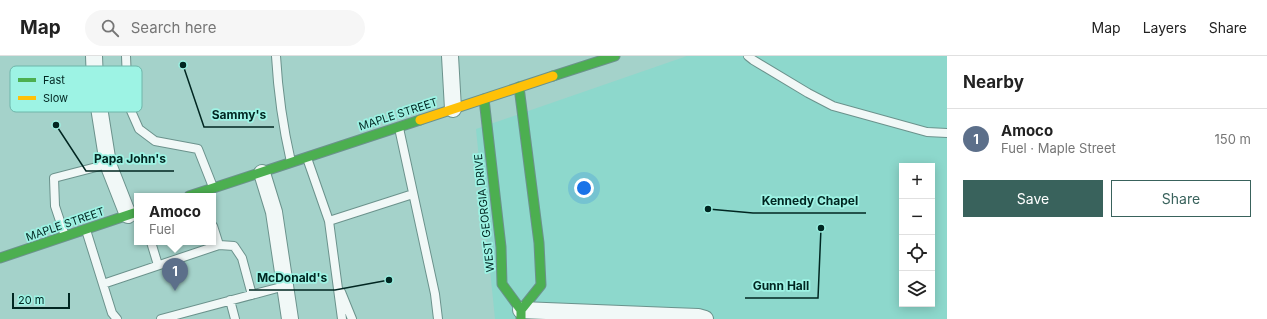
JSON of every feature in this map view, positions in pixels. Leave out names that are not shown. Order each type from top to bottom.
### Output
[{"type":"main road","name":"MAPLE STREET","points":[[204,193],[213,188],[291,162],[615,56]]},
{"type":"main road","points":[[519,87],[539,243],[541,285],[521,315]]},
{"type":"main road","name":"WEST GEORGIA DRIVE","points":[[484,99],[501,247],[502,284],[521,315]]},
{"type":"main road","name":"MAPLE STREET","points":[[1,256],[65,237],[132,214]]},
{"type":"street","points":[[94,56],[94,66]]},
{"type":"street","points":[[450,56],[453,109]]},
{"type":"street","points":[[100,112],[108,164],[132,214]]},
{"type":"street","points":[[262,172],[274,212],[290,319]]},
{"type":"street","points":[[521,315],[678,316],[705,319]]},
{"type":"lane","points":[[126,56],[126,66]]},
{"type":"lane","points":[[276,56],[282,114],[291,162]]},
{"type":"lane","points":[[748,56],[808,93],[834,106],[927,132],[947,133]]},
{"type":"lane","points":[[132,112],[139,129],[155,141],[198,149],[213,188]]},
{"type":"lane","points":[[399,127],[434,294],[436,317]]},
{"type":"lane","points":[[307,157],[329,221],[342,319]]},
{"type":"lane","points":[[65,237],[55,206],[54,178],[108,164]]},
{"type":"lane","points":[[329,221],[413,194]]},
{"type":"lane","points":[[86,230],[112,313],[117,319]]},
{"type":"lane","points":[[216,236],[219,245]]},
{"type":"lane","points":[[152,245],[158,265]]},
{"type":"lane","points":[[103,284],[219,245],[234,246],[242,258],[252,295]]},
{"type":"lane","points":[[338,284],[353,318]]},
{"type":"lane","points":[[162,319],[285,286]]},
{"type":"lane","points":[[230,300],[235,319]]},
{"type":"shaded area","points":[[687,56],[947,56],[947,319],[495,319],[476,129]]},
{"type":"traffic: fast","points":[[553,76],[615,56]]},
{"type":"traffic: fast","points":[[519,87],[539,243],[541,285],[521,310]]},
{"type":"traffic: fast","points":[[484,99],[501,247],[502,284],[521,310],[521,319]]},
{"type":"traffic: fast","points":[[198,193],[420,120]]},
{"type":"traffic: fast","points":[[0,258],[134,213]]},
{"type":"traffic: slow","points":[[420,120],[553,76]]},
{"type":"place","name":"Sammy's","points":[[183,65]]},
{"type":"place","name":"Papa John's","points":[[56,125]]},
{"type":"place","name":"Kennedy Chapel","points":[[708,209]]},
{"type":"place","name":"Gunn Hall","points":[[821,228]]},
{"type":"place","name":"McDonald's","points":[[389,280]]},
{"type":"place","name":"Amoco","points":[[175,291]]}]
